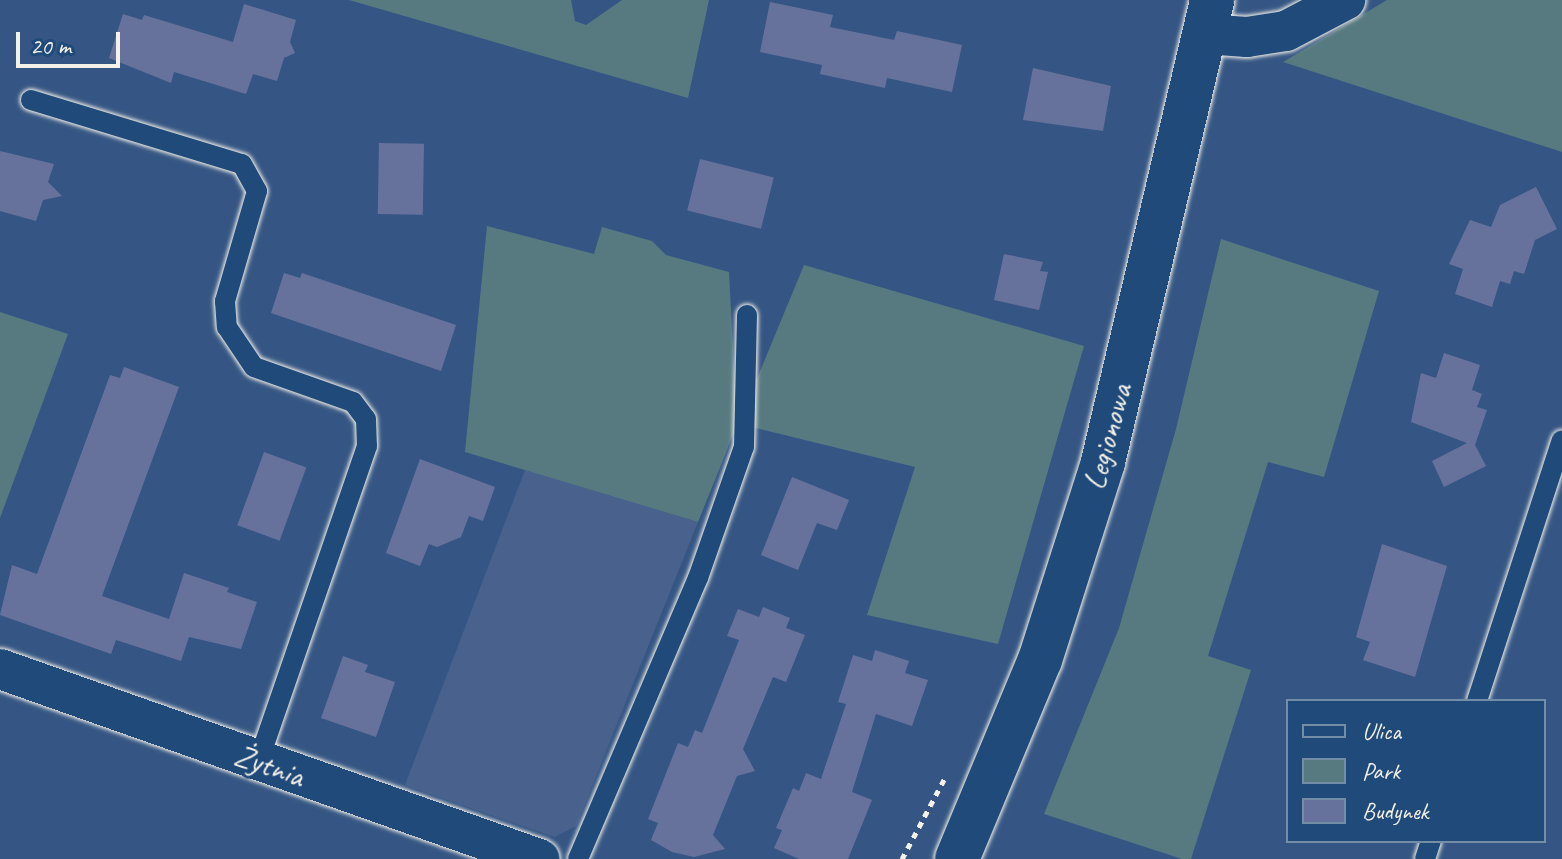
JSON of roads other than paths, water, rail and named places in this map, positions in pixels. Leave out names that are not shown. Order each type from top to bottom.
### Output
[{"type":"main road","name":"Legionowa","points":[[957,859],[1040,660],[1103,462],[1208,17]]},
{"type":"street","points":[[1208,17],[1247,37],[1286,31],[1345,0]]},
{"type":"street","name":"Żytnia","points":[[0,669],[539,859]]},
{"type":"lane","points":[[31,100],[242,164],[257,191],[225,301],[227,327],[254,367],[353,402],[366,419],[367,446],[258,762]]},
{"type":"lane","points":[[578,859],[698,578],[744,447],[747,315]]},
{"type":"lane","points":[[1478,699],[1562,440]]}]
